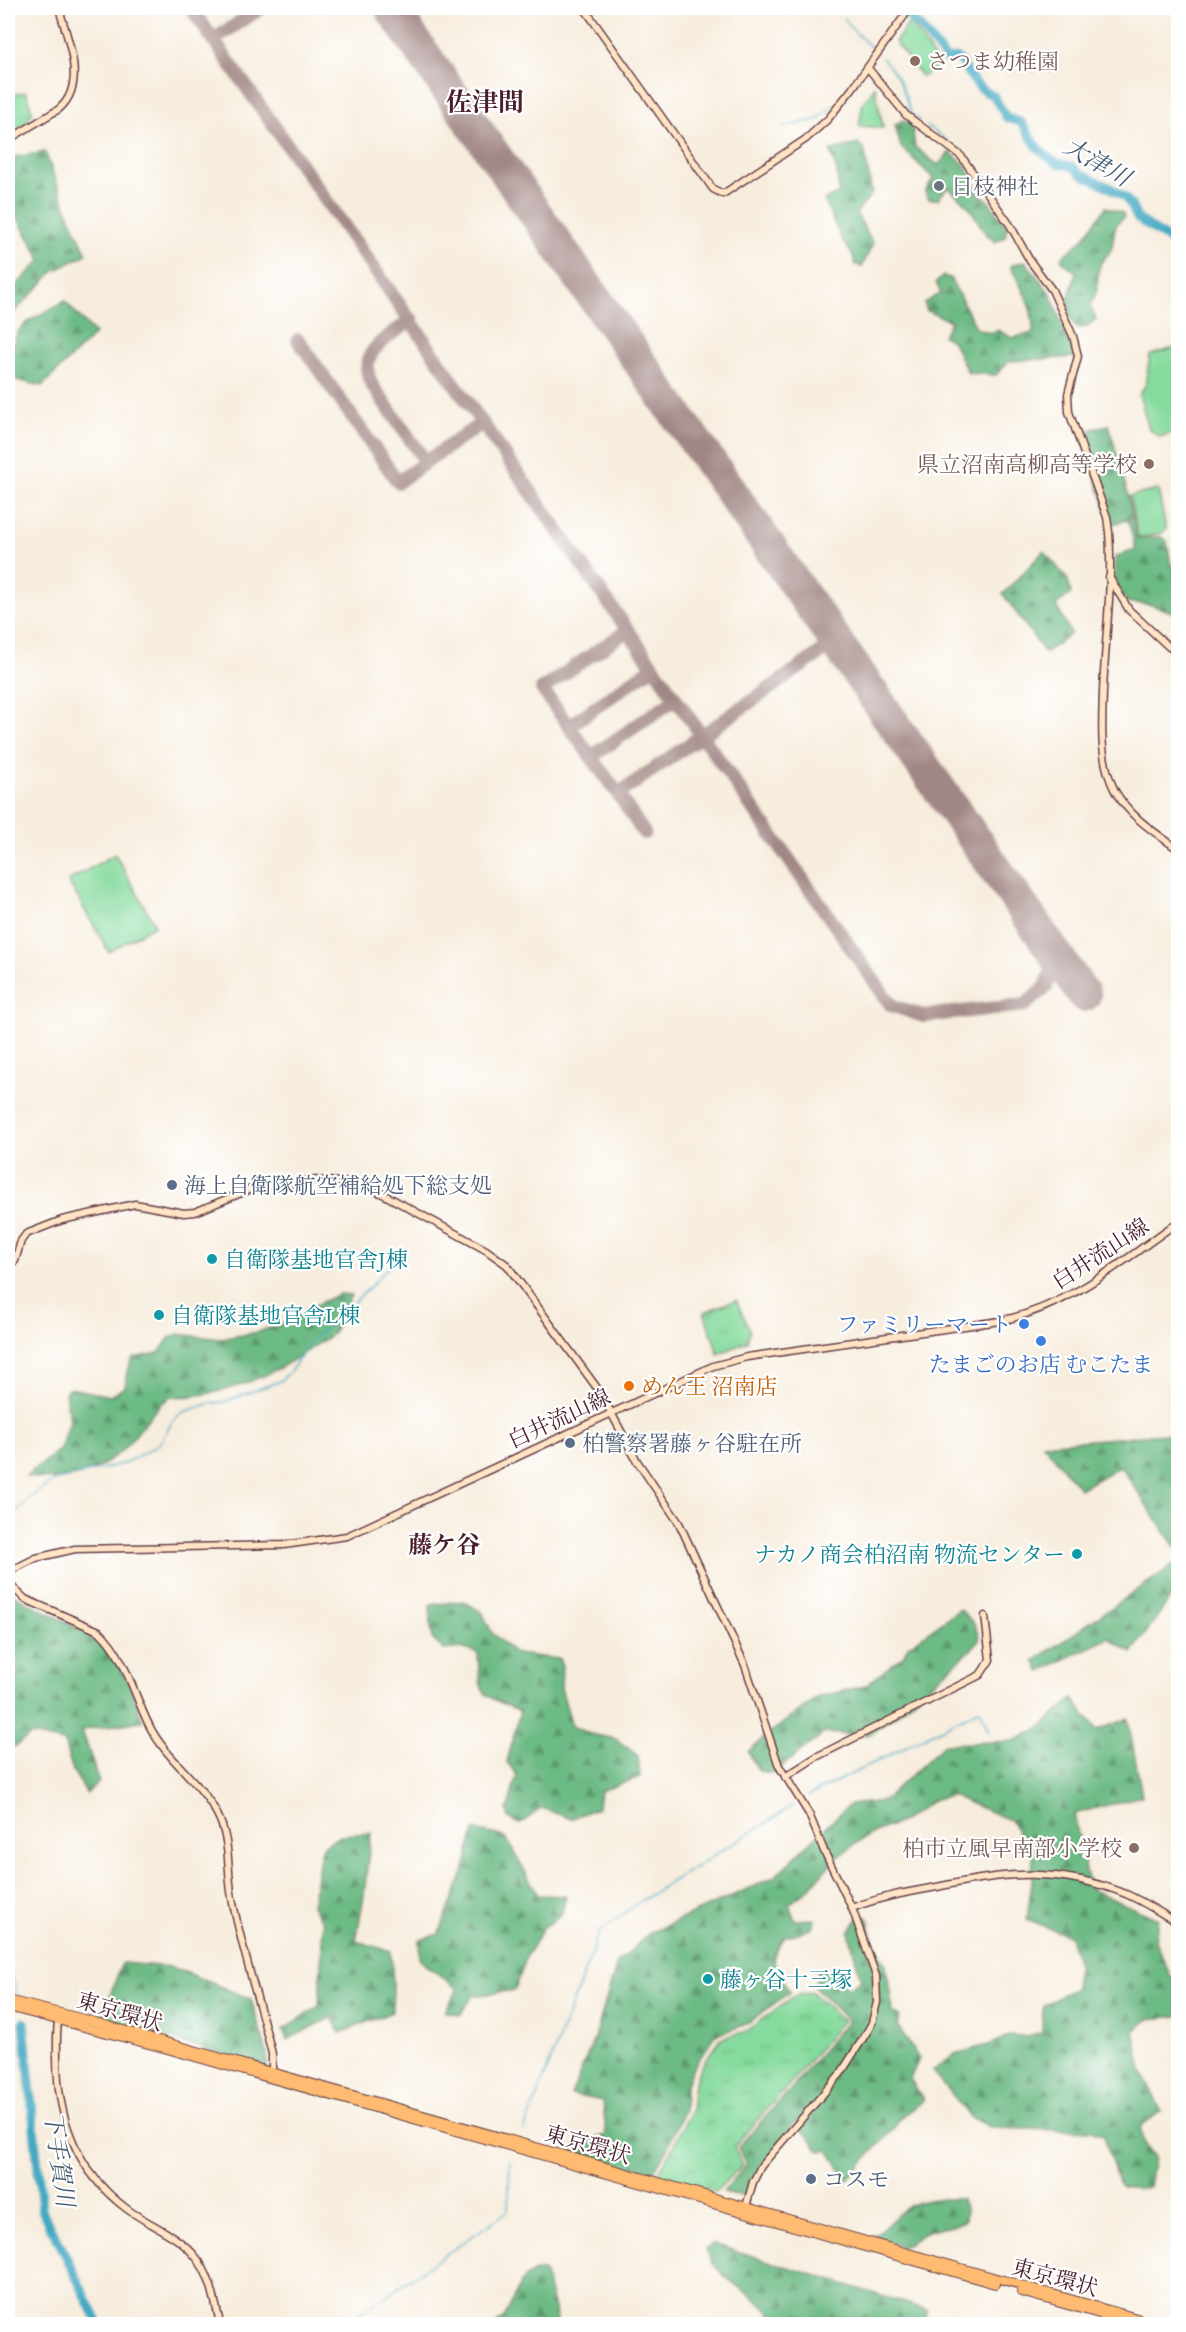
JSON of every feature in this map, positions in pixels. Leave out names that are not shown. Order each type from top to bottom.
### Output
[{"type":"highway","name":"東京環状","points":[[8,2000],[1135,2325]]},
{"type":"highway","name":"東京環状","points":[[8,2007],[58,2016]]},
{"type":"highway","name":"東京環状","points":[[744,2211],[862,2241],[1158,2325]]},
{"type":"highway","points":[[854,2245],[862,2241]]},
{"type":"street","points":[[8,140],[60,109],[73,90],[75,73],[59,8]]},
{"type":"street","points":[[584,8],[718,193],[729,191],[806,139],[835,111],[910,8]]},
{"type":"street","points":[[868,68],[906,115],[961,156],[1010,225],[1030,261],[1052,290],[1073,336],[1078,356],[1068,400],[1071,421],[1107,517],[1110,542],[1102,721],[1104,760],[1116,792],[1134,815],[1143,825],[1179,849]]},
{"type":"street","points":[[1108,576],[1129,610],[1169,647],[1179,652]]},
{"type":"street","points":[[15,1261],[21,1241],[29,1232],[62,1220],[128,1204],[148,1205],[184,1213],[206,1209],[251,1189],[298,1181],[326,1180],[363,1186],[391,1198],[501,1259],[600,1392],[637,1461],[679,1523],[745,1665],[775,1755],[785,1777],[809,1814],[852,1908],[876,1976],[877,2002],[872,2023],[841,2073],[761,2166],[753,2182],[744,2211]]},
{"type":"street","name":"白井流山線","points":[[8,1572],[36,1558],[75,1549],[284,1545],[340,1538],[713,1365],[731,1360],[1000,1321],[1035,1312],[1080,1291],[1179,1222]]},
{"type":"street","points":[[8,1583],[25,1599],[99,1631],[108,1640],[126,1666],[152,1729],[205,1793],[218,1815],[228,1848],[233,1905],[272,2054],[272,2076]]},
{"type":"street","points":[[785,1777],[816,1757],[980,1675],[990,1660],[985,1616]]},
{"type":"street","points":[[852,1908],[906,1893],[973,1879],[998,1875],[1048,1874],[1075,1878],[1128,1895],[1179,1923]]},
{"type":"street","points":[[58,2016],[59,2099],[66,2127],[79,2155],[96,2180],[114,2198],[179,2241],[195,2256],[209,2278],[220,2325]]},
{"type":"green space","points":[[908,24],[914,27],[939,65],[922,77],[895,42]]},
{"type":"green space","points":[[875,87],[883,128],[859,126],[863,102]]},
{"type":"green space","points":[[26,92],[33,114],[28,117],[30,122],[8,132],[8,109],[12,108],[10,95]]},
{"type":"green space","points":[[902,120],[912,125],[915,147],[938,165],[950,152],[965,165],[979,194],[987,199],[1007,226],[1005,237],[995,242],[983,230],[970,208],[948,187],[938,199],[929,199],[925,192],[933,178],[901,147],[895,125]]},
{"type":"green space","points":[[859,144],[864,148],[872,194],[856,213],[873,243],[862,267],[855,264],[853,255],[840,237],[824,200],[839,193],[837,172],[830,150]]},
{"type":"green space","points":[[45,152],[71,220],[87,254],[54,271],[8,319],[8,294],[41,260],[8,201],[8,158]]},
{"type":"green space","points":[[1106,207],[1123,213],[1124,217],[1116,227],[1111,249],[1099,268],[1096,292],[1090,305],[1096,319],[1086,327],[1077,329],[1067,306],[1076,272],[1061,258],[1083,239]]},
{"type":"green space","points":[[1025,261],[1050,293],[1075,357],[1010,361],[996,375],[968,373],[953,342],[943,336],[951,321],[927,311],[924,303],[941,293],[936,283],[943,276],[950,278],[977,329],[990,333],[998,330],[1012,338],[1033,333],[1029,306],[1010,266]]},
{"type":"green space","points":[[65,301],[95,334],[42,386],[8,378],[12,346],[21,328]]},
{"type":"green space","points":[[1178,347],[1178,431],[1160,437],[1149,429],[1139,394],[1145,386],[1150,355]]},
{"type":"green space","points":[[1109,425],[1137,539],[1161,537],[1167,541],[1171,566],[1178,567],[1178,614],[1152,605],[1127,602],[1115,583],[1115,557],[1136,549],[1128,520],[1111,524],[1080,432]]},
{"type":"green space","points":[[1158,490],[1166,529],[1162,533],[1138,538],[1130,496]]},
{"type":"green space","points":[[1044,551],[1068,580],[1071,594],[1056,605],[1071,634],[1045,653],[1003,594]]},
{"type":"green space","points":[[115,854],[155,925],[109,952],[68,881]]},
{"type":"green space","points":[[339,1294],[351,1295],[333,1332],[282,1367],[228,1389],[209,1394],[170,1397],[120,1452],[88,1472],[51,1479],[26,1476],[60,1449],[70,1421],[65,1392],[70,1388],[110,1396],[125,1387],[127,1371],[133,1358],[159,1353],[169,1338],[178,1334],[221,1339],[258,1332],[284,1323]]},
{"type":"green space","points":[[736,1300],[750,1330],[747,1342],[718,1354],[704,1312]]},
{"type":"green space","points":[[1178,1433],[1178,1551],[1120,1466],[1080,1489],[1043,1444]]},
{"type":"green space","points":[[1178,1562],[1178,1587],[1132,1653],[1109,1638],[1040,1671],[1034,1661]]},
{"type":"green space","points":[[12,1594],[102,1641],[128,1680],[143,1721],[82,1730],[99,1782],[87,1794],[73,1771],[64,1742],[31,1735],[8,1751],[8,1683],[18,1675],[8,1664],[8,1627],[11,1625],[8,1614],[8,1597]]},
{"type":"green space","points":[[463,1601],[482,1612],[492,1633],[516,1654],[559,1659],[562,1666],[561,1688],[572,1726],[590,1734],[616,1739],[638,1756],[640,1777],[600,1791],[598,1807],[571,1819],[542,1808],[520,1824],[509,1818],[507,1811],[517,1775],[507,1762],[520,1711],[485,1693],[480,1680],[478,1653],[461,1648],[444,1650],[432,1639],[430,1605]]},
{"type":"green space","points":[[960,1609],[974,1624],[980,1638],[970,1651],[894,1717],[869,1735],[824,1733],[774,1773],[759,1771],[748,1752],[767,1735],[818,1697],[865,1686],[904,1655],[907,1647]]},
{"type":"green space","points":[[1073,1699],[1097,1730],[1128,1719],[1142,1796],[1074,1814],[1090,1889],[1158,1919],[1155,1941],[1171,1977],[1178,1979],[1178,2016],[1149,2019],[1134,2031],[1142,2071],[1161,2111],[1140,2127],[1143,2142],[1154,2157],[1149,2187],[1140,2189],[1122,2187],[1118,2182],[1104,2136],[1091,2131],[992,2128],[970,2117],[932,2071],[955,2054],[992,2044],[1010,2035],[1028,2037],[1042,2033],[1043,2006],[1075,1988],[1078,1965],[1070,1936],[1027,1919],[1033,1855],[1010,1820],[953,1796],[935,1799],[903,1821],[874,1832],[853,1845],[833,1861],[808,1890],[789,1904],[795,1920],[815,1919],[814,1926],[803,1932],[785,1936],[773,1958],[777,1971],[790,1992],[746,2024],[716,2035],[692,2069],[685,2087],[684,2110],[667,2149],[650,2178],[571,2153],[582,2142],[606,2135],[603,2101],[571,2095],[596,2034],[617,1963],[650,1933],[774,1877],[849,1805],[883,1801],[945,1744],[1014,1741],[1038,1729]]},
{"type":"green space","points":[[474,1830],[506,1837],[538,1895],[566,1896],[561,1915],[543,1928],[527,1955],[515,1990],[473,1996],[460,2015],[445,2011],[458,1989],[420,1960],[419,1940],[439,1934],[466,1865]]},
{"type":"green space","points":[[371,1833],[356,1941],[391,1951],[392,2012],[340,2033],[332,2017],[287,2040],[283,2030],[319,2006],[323,1923],[312,1905],[322,1846],[342,1835]]},
{"type":"green space","points":[[868,1917],[872,1939],[886,1965],[893,2012],[900,2017],[897,2025],[919,2059],[910,2079],[923,2099],[900,2120],[847,2180],[828,2150],[819,2151],[796,2121],[746,2197],[723,2192],[746,2165],[738,2147],[792,2088],[848,2020],[815,1987],[818,1970],[837,1970],[847,1988],[861,1981],[849,1932],[858,1918]]},
{"type":"green space","points":[[122,1963],[172,1967],[251,1999],[267,2053],[267,2067],[101,2019]]},
{"type":"green space","points":[[812,1992],[843,2020],[734,2146],[742,2165],[715,2192],[657,2177],[691,2111],[693,2089],[699,2070],[720,2039],[746,2031],[794,1996]]},
{"type":"green space","points":[[936,2199],[961,2199],[966,2209],[965,2220],[953,2226],[930,2230],[902,2247],[873,2236],[910,2206]]},
{"type":"green space","points":[[713,2244],[928,2310],[922,2324],[781,2324],[758,2301],[721,2272],[709,2258],[705,2249]]},
{"type":"green space","points":[[535,2271],[544,2271],[558,2324],[496,2324],[505,2316],[523,2279]]},
{"type":"waterway","name":"大津川","points":[[897,8],[919,25],[946,59],[960,60],[978,85],[993,95],[1007,118],[1021,122],[1038,148],[1047,156],[1056,163],[1072,166],[1081,174],[1111,188],[1125,198],[1137,218],[1169,240],[1178,252]]},
{"type":"waterway","points":[[845,18],[848,25],[875,51]]},
{"type":"waterway","points":[[873,55],[893,25]]},
{"type":"waterway","points":[[882,58],[898,79],[912,116],[920,120]]},
{"type":"waterway","points":[[783,127],[819,119],[833,106]]},
{"type":"waterway","points":[[927,126],[948,141]]},
{"type":"waterway","points":[[952,145],[962,152]]},
{"type":"waterway","points":[[8,1519],[32,1496],[53,1481],[125,1463],[154,1447],[160,1443],[172,1422],[181,1413],[211,1403],[224,1402],[280,1381],[290,1372],[310,1343],[370,1287],[401,1253]]},
{"type":"waterway","points":[[808,1796],[980,1709],[989,1732]]},
{"type":"waterway","points":[[524,2130],[600,1931],[641,1901],[794,1805]]},
{"type":"waterway","name":"下手賀川","points":[[8,1967],[17,1993]]},
{"type":"waterway","name":"下手賀川","points":[[24,2022],[42,2210],[99,2324]]},
{"type":"waterway","points":[[346,2324],[508,2211],[510,2161]]},
{"type":"taxiway","points":[[191,8],[891,1005],[923,1016],[1025,1005],[1046,987],[1053,966],[1051,948]]},
{"type":"taxiway","points":[[213,40],[261,8]]},
{"type":"taxiway","points":[[412,320],[384,339],[371,354],[368,373],[372,385],[426,462],[482,423]]},
{"type":"taxiway","points":[[298,340],[398,482],[426,462]]},
{"type":"taxiway","points":[[628,630],[542,689],[618,794],[836,642]]},
{"type":"taxiway","points":[[569,726],[653,667]]},
{"type":"taxiway","points":[[591,757],[675,699]]},
{"type":"taxiway","points":[[618,794],[644,833]]},
{"type":"runway","points":[[391,8],[1084,995]]},
{"type":"place","name":"さつま幼稚園","points":[[915,61]]},
{"type":"place","name":"日枝神社","points":[[939,186]]},
{"type":"place","name":"県立沼南高柳高等学校","points":[[1149,464]]},
{"type":"place","name":"海上自衛隊航空補給処下総支処","points":[[172,1185]]},
{"type":"place","name":"自衛隊基地官舎J棟","points":[[212,1259]]},
{"type":"place","name":"自衛隊基地官舎L棟","points":[[159,1315]]},
{"type":"place","name":"ファミリーマート","points":[[1024,1324]]},
{"type":"place","name":"たまごのお店 むこたま","points":[[1041,1341]]},
{"type":"place","name":"めん王 沼南店","points":[[629,1386]]},
{"type":"place","name":"柏警察署藤ヶ谷駐在所","points":[[570,1443]]},
{"type":"place","name":"ナカノ商会柏沼南 物流センター","points":[[1077,1554]]},
{"type":"place","name":"柏市立風早南部小学校","points":[[1134,1848]]},
{"type":"place","name":"藤ヶ谷十三塚","points":[[708,1979]]},
{"type":"place","name":"コスモ","points":[[811,2179]]},
{"type":"district","name":"佐津間","points":[[485,102]]},
{"type":"district","name":"藤ケ谷","points":[[444,1545]]}]
